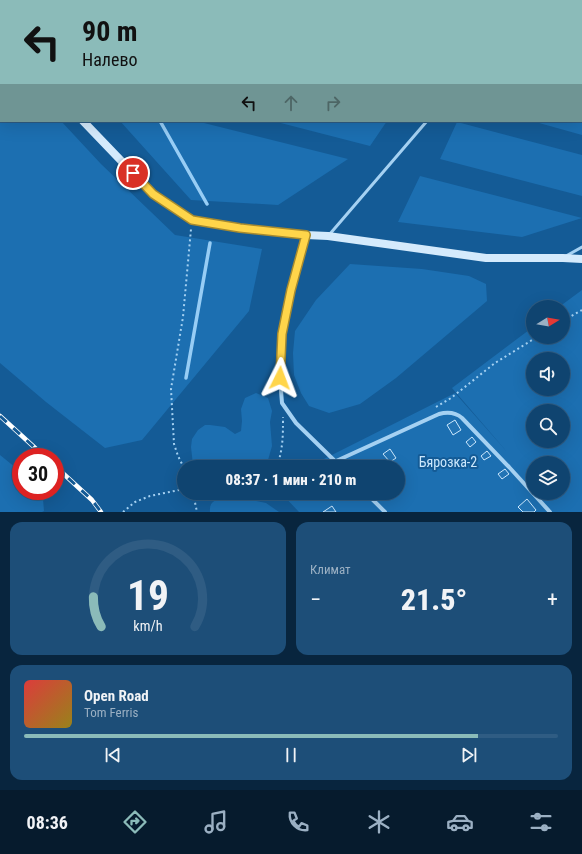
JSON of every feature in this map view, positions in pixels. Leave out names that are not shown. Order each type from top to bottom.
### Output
[{"type":"street","points":[[84,122],[153,194],[192,220],[240,228],[328,236],[486,258],[582,259]]},
{"type":"street","points":[[306,235],[291,290],[282,334],[280,378],[282,403],[296,423],[334,460]]},
{"type":"street","points":[[337,460],[438,414],[446,412],[453,413],[462,418],[550,512]]},
{"type":"street","points":[[373,500],[385,512]]},
{"type":"lane","points":[[328,236],[427,122]]},
{"type":"lane","points":[[563,258],[582,247]]},
{"type":"path","points":[[180,460],[174,444],[172,432],[171,388],[183,317],[192,220]]},
{"type":"path","points":[[570,317],[582,310]]},
{"type":"path","points":[[430,410],[451,398],[496,363],[526,344]]},
{"type":"path","points":[[280,460],[283,441],[282,403]]},
{"type":"path","points":[[123,512],[135,502],[150,496],[177,490]]},
{"type":"path","points":[[194,500],[197,512]]},
{"type":"green space","points":[[0,122],[62,122],[101,164],[175,235],[262,249],[249,311],[142,440],[105,448],[46,402],[0,363]]},
{"type":"green space","points":[[121,122],[200,122],[348,159],[278,205],[191,200]]},
{"type":"green space","points":[[277,122],[386,122],[370,146]]},
{"type":"green space","points":[[457,122],[582,155],[582,196],[440,159]]},
{"type":"green space","points":[[536,122],[582,122],[582,135]]},
{"type":"green space","points":[[420,176],[582,218],[522,237],[398,222]]},
{"type":"green space","points":[[350,264],[422,269],[469,276],[486,284],[487,301],[396,378],[360,404],[329,413],[309,406],[301,393],[294,375],[293,353],[295,331],[316,300]]},
{"type":"green space","name":"Бярозка-2","points":[[582,290],[582,512],[299,512],[288,500],[405,500],[405,460],[322,460],[455,393],[508,453],[452,388],[526,332],[526,344],[570,344],[570,300],[568,300]]},
{"type":"green space","points":[[256,393],[268,398],[272,411],[270,422],[272,446],[268,460],[192,460],[192,439],[198,430],[205,425],[225,427],[235,434],[241,431],[241,409],[245,398]]},
{"type":"green space","points":[[0,455],[12,465],[12,500],[43,500],[44,511],[0,512]]},
{"type":"green space","points":[[214,501],[256,501],[266,503],[279,512],[210,512],[211,505]]},
{"type":"building","points":[[455,420],[461,430],[453,435],[447,425]]},
{"type":"building","points":[[472,437],[476,442],[470,447],[466,442]]},
{"type":"building","points":[[390,449],[396,458],[388,460],[383,454]]},
{"type":"building","points":[[487,451],[491,456],[484,460],[481,456]]},
{"type":"building","points":[[505,469],[509,474],[502,479],[498,474]]},
{"type":"building","points":[[528,500],[536,510],[534,512],[523,512],[518,507]]},
{"type":"building","points":[[332,506],[336,512],[323,512]]},
{"type":"waterway","points":[[161,122],[207,204]]},
{"type":"waterway","points":[[186,378],[210,243]]},
{"type":"railway","points":[[0,416],[35,448]]},
{"type":"railway","points":[[64,474],[92,500],[101,512]]},
{"type":"route","points":[[133,173],[153,194],[192,220],[240,228],[306,235],[291,290],[282,334],[280,378]]}]
